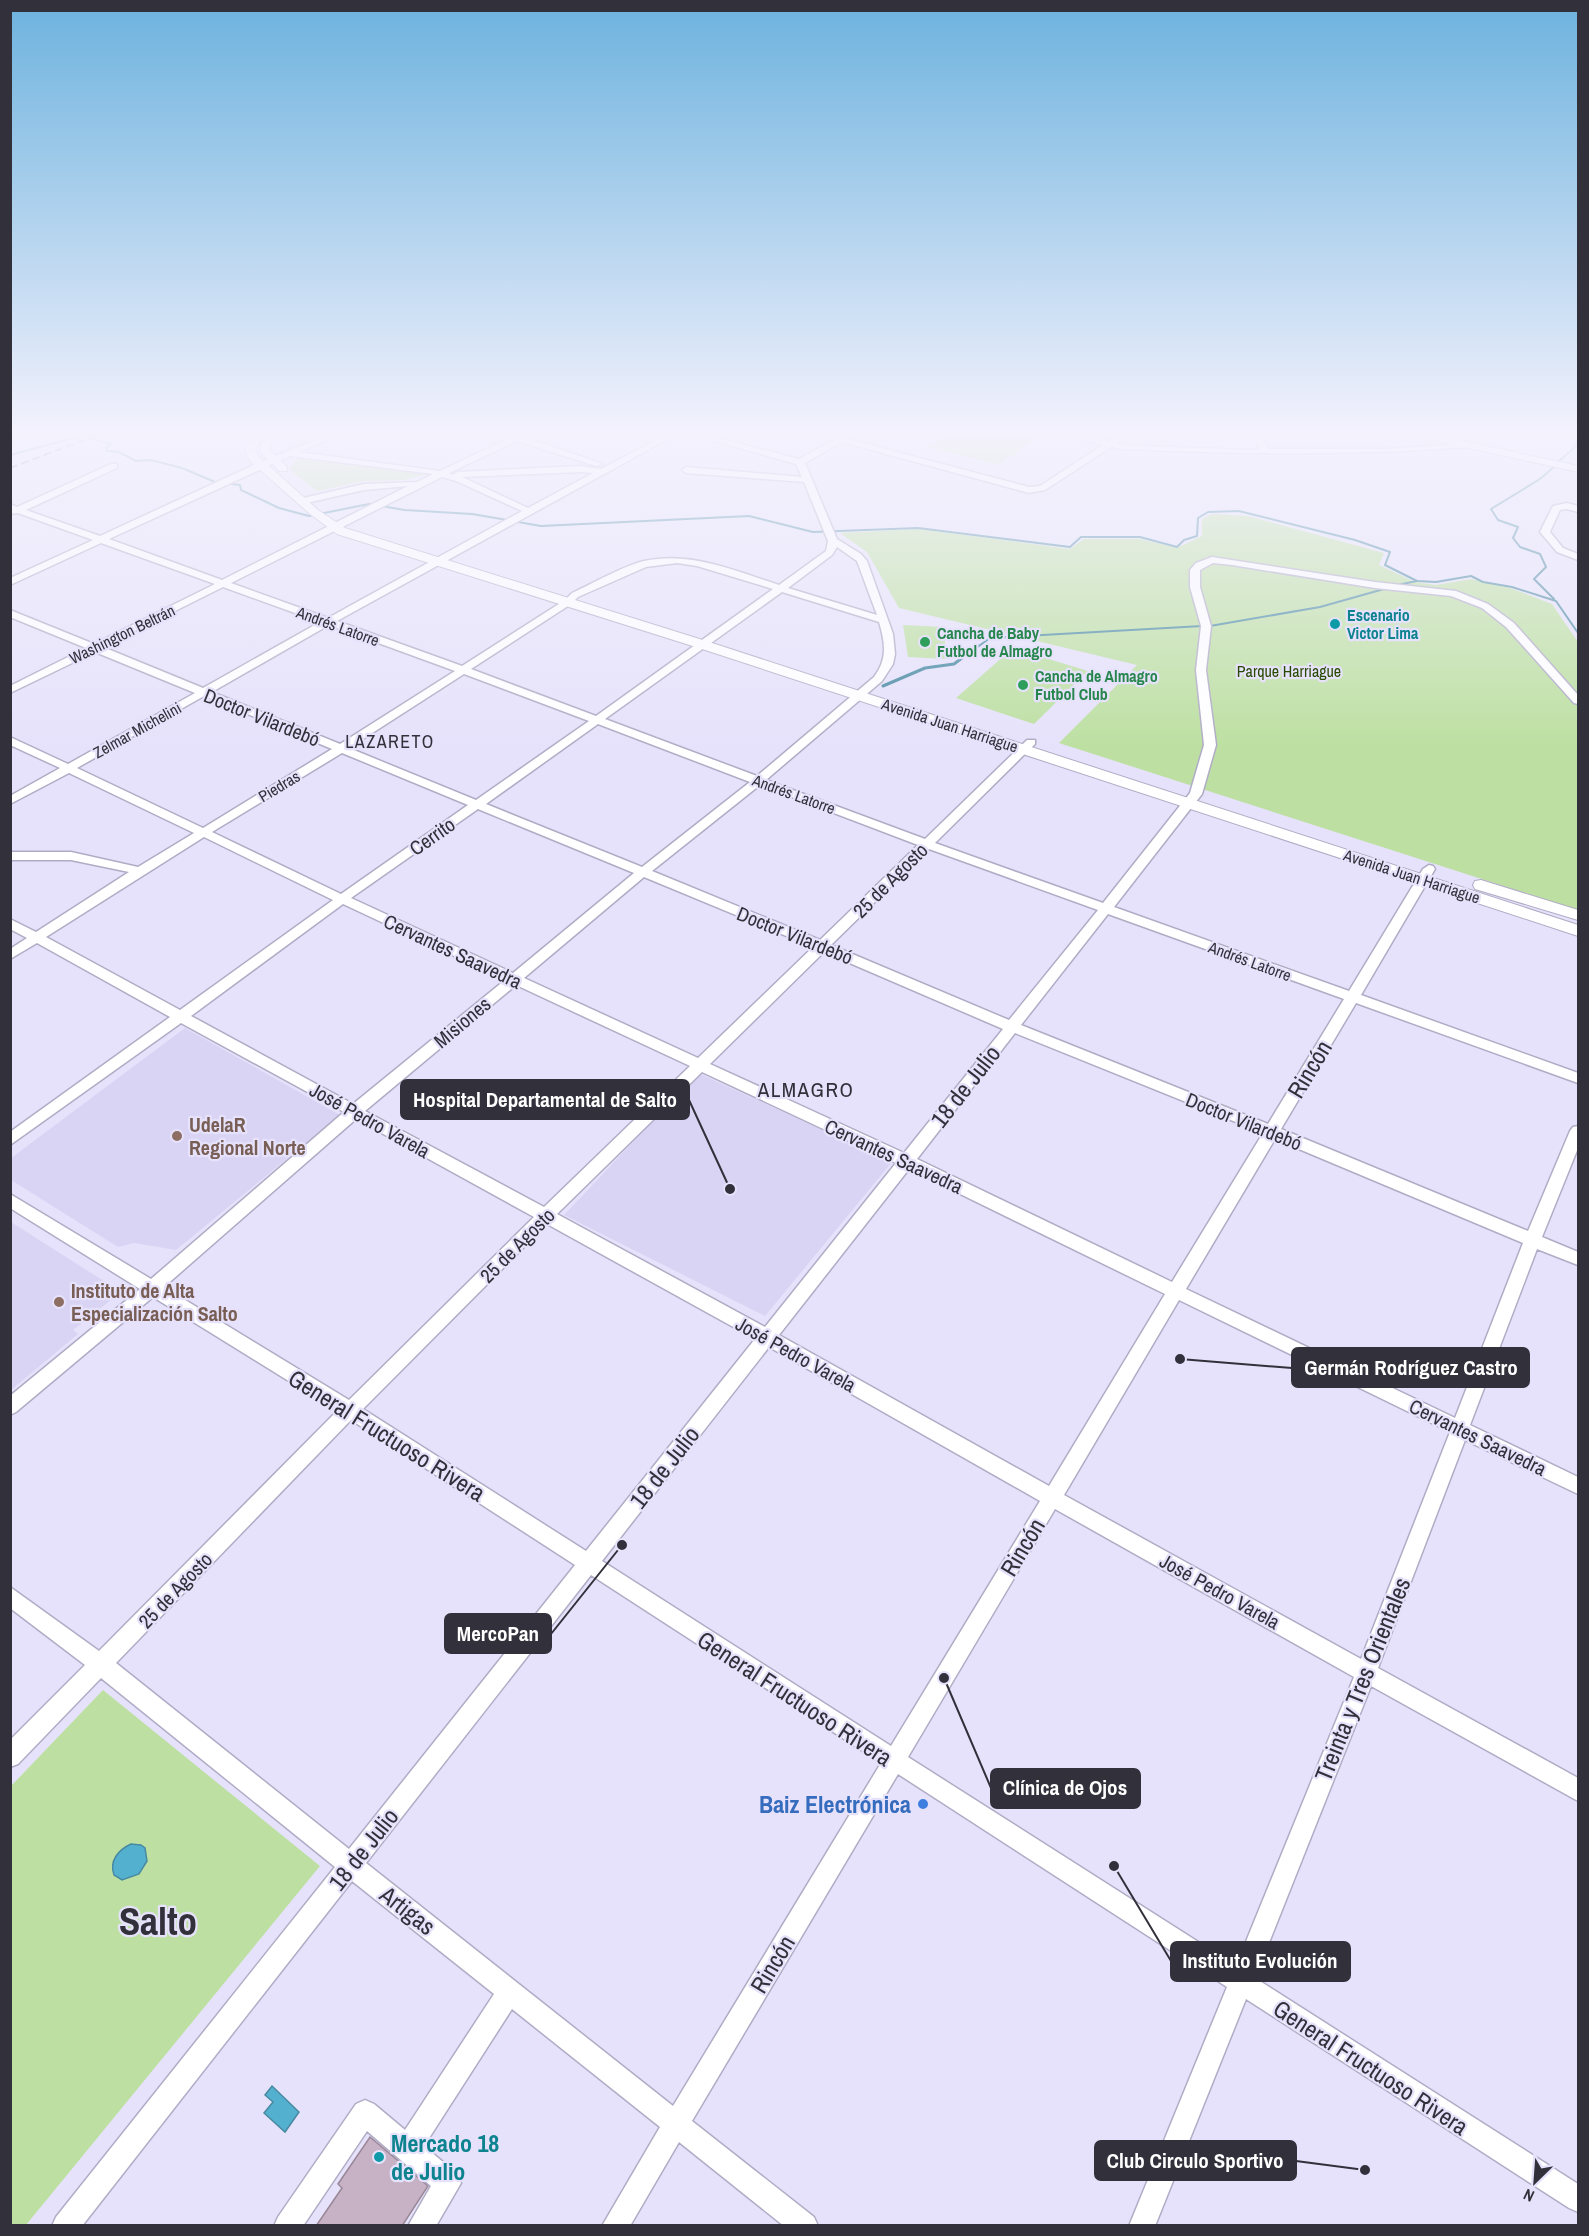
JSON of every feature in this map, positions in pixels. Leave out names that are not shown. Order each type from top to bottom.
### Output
[{"type":"street","name":"Andrés Latorre","points":[[95,538],[463,670],[758,781],[1352,998],[1578,1078]]},
{"type":"street","points":[[10,582],[104,538]]},
{"type":"street","name":"Washington Beltrán","points":[[10,690],[223,584],[296,538]]},
{"type":"street","name":"Avenida Juan Harriague","points":[[384,538],[440,559],[708,641],[1426,874],[1578,915]]},
{"type":"street","name":"Zelmar Michelini","points":[[10,801],[479,538]]},
{"type":"street","name":"Cerrito","points":[[10,1140],[342,899],[782,589],[829,553],[833,547],[831,538]]},
{"type":"street","name":"Misiones","points":[[10,1407],[152,1288],[355,1111],[642,873],[758,781],[863,692],[886,669],[890,654],[883,620],[858,556],[832,538]]},
{"type":"street","points":[[1550,538],[1560,550],[1578,557]]},
{"type":"street","name":"Piedras","points":[[10,955],[140,871],[340,749],[571,599],[644,564],[677,560],[698,563],[883,620]]},
{"type":"street","points":[[1192,799],[1210,745],[1202,670],[1206,626],[1195,587],[1195,570],[1199,565],[1212,560],[1398,588],[1453,593],[1485,606],[1510,624],[1578,701]]},
{"type":"street","name":"Doctor Vilardebó","points":[[10,613],[823,946],[1012,1027],[1272,1131],[1578,1259]]},
{"type":"street","name":"Cervantes Saavedra","points":[[10,740],[342,899],[906,1161],[1578,1486]]},
{"type":"street","name":"25 de Agosto","points":[[10,1756],[102,1665],[350,1410],[545,1216],[1027,745]]},
{"type":"street","name":"18 de Julio","points":[[66,2226],[1192,799]]},
{"type":"street","points":[[10,856],[71,856],[140,871]]},
{"type":"street","name":"Avenida Juan Harriague","points":[[1426,874],[1578,931]]},
{"type":"street","name":"Rincón","points":[[615,2226],[1426,874]]},
{"type":"street","name":"José Pedro Varela","points":[[10,923],[767,1337],[1578,1790]]},
{"type":"street","name":"Treinta y Tres Orientales","points":[[1142,2226],[1367,1671],[1533,1239],[1578,1131]]},
{"type":"street","name":"General Fructuoso Rivera","points":[[10,1200],[350,1410],[1578,2199]]},
{"type":"street","name":"Artigas","points":[[10,1596],[102,1665],[805,2226]]},
{"type":"street","points":[[407,2149],[510,1991]]},
{"type":"street","points":[[286,2226],[365,2112],[448,2183],[421,2226]]},
{"type":"shaded area","name":"UdelaR Regional Norte","points":[[185,1028],[340,1115],[176,1250],[134,1243],[118,1247],[11,1180],[11,1158]]},
{"type":"shaded area","points":[[698,1073],[892,1162],[765,1316],[564,1215]]},
{"type":"shaded area","name":"Instituto de Alta Especialización Salto","points":[[11,1222],[121,1292],[73,1330],[78,1334],[11,1390]]},
{"type":"green space","name":"Parque Harriague","points":[[848,538],[990,538],[1070,549],[1084,539],[1140,539],[1177,548],[1197,538],[1330,538],[1384,553],[1379,565],[1415,582],[1436,585],[1471,579],[1510,588],[1552,604],[1578,642],[1578,910],[1059,743],[1137,665],[899,608],[867,552]]},
{"type":"green space","name":"Cancha de Baby Futbol de Almagro","points":[[903,625],[945,627],[945,659],[908,657]]},
{"type":"green space","name":"Cancha de Almagro Futbol Club","points":[[1013,648],[1088,671],[1034,724],[956,698]]},
{"type":"green space","points":[[103,1690],[320,1866],[26,2225],[11,2226],[11,1786]]},
{"type":"water","points":[[131,1844],[145,1848],[147,1861],[139,1874],[122,1880],[114,1875],[114,1861],[122,1849]]},
{"type":"water","points":[[272,2086],[299,2112],[285,2132],[264,2113],[273,2102],[265,2095]]},
{"type":"building","name":"Mercado 18 de Julio","points":[[370,2137],[428,2186],[402,2226],[316,2226],[342,2188],[338,2184]]},
{"type":"waterway","points":[[1001,538],[1070,547],[1080,538]]},
{"type":"waterway","points":[[1145,538],[1177,547],[1189,538]]},
{"type":"waterway","points":[[1348,538],[1390,552],[1385,565],[1417,581]]},
{"type":"waterway","points":[[1513,538],[1520,547],[1540,554],[1546,567],[1534,579],[1554,599]]},
{"type":"waterway","points":[[1417,581],[1436,582],[1471,576],[1483,582],[1512,587],[1556,601],[1578,633]]},
{"type":"waterway","points":[[1397,585],[1417,581]]},
{"type":"waterway","points":[[1210,626],[1320,607],[1384,589]]},
{"type":"waterway","points":[[976,648],[990,638],[1202,626]]},
{"type":"waterway","points":[[883,686],[925,668],[954,664],[978,646]]},
{"type":"place","name":"Escenario Victor Lima","points":[[1335,624]]},
{"type":"place","name":"Cancha de Baby Futbol de Almagro","points":[[925,642]]},
{"type":"place","name":"Cancha de Almagro Futbol Club","points":[[1023,685]]},
{"type":"place","name":"UdelaR Regional Norte","points":[[177,1136]]},
{"type":"place","name":"Hospital Departamental de Salto","points":[[730,1189]]},
{"type":"place","name":"Instituto de Alta Especialización Salto","points":[[59,1302]]},
{"type":"place","name":"Germán Rodríguez Castro","points":[[1180,1359]]},
{"type":"place","name":"MercoPan","points":[[622,1545]]},
{"type":"place","name":"Clínica de Ojos","points":[[944,1678]]},
{"type":"place","name":"Baiz Electrónica","points":[[923,1804]]},
{"type":"place","name":"Instituto Evolución","points":[[1114,1866]]},
{"type":"place","name":"Mercado 18 de Julio","points":[[379,2157]]},
{"type":"place","name":"Club Circulo Sportivo","points":[[1365,2170]]},
{"type":"district","name":"LAZARETO","points":[[390,741]]},
{"type":"district","name":"ALMAGRO","points":[[806,1089]]},
{"type":"district","name":"Salto","points":[[158,1921]]}]
